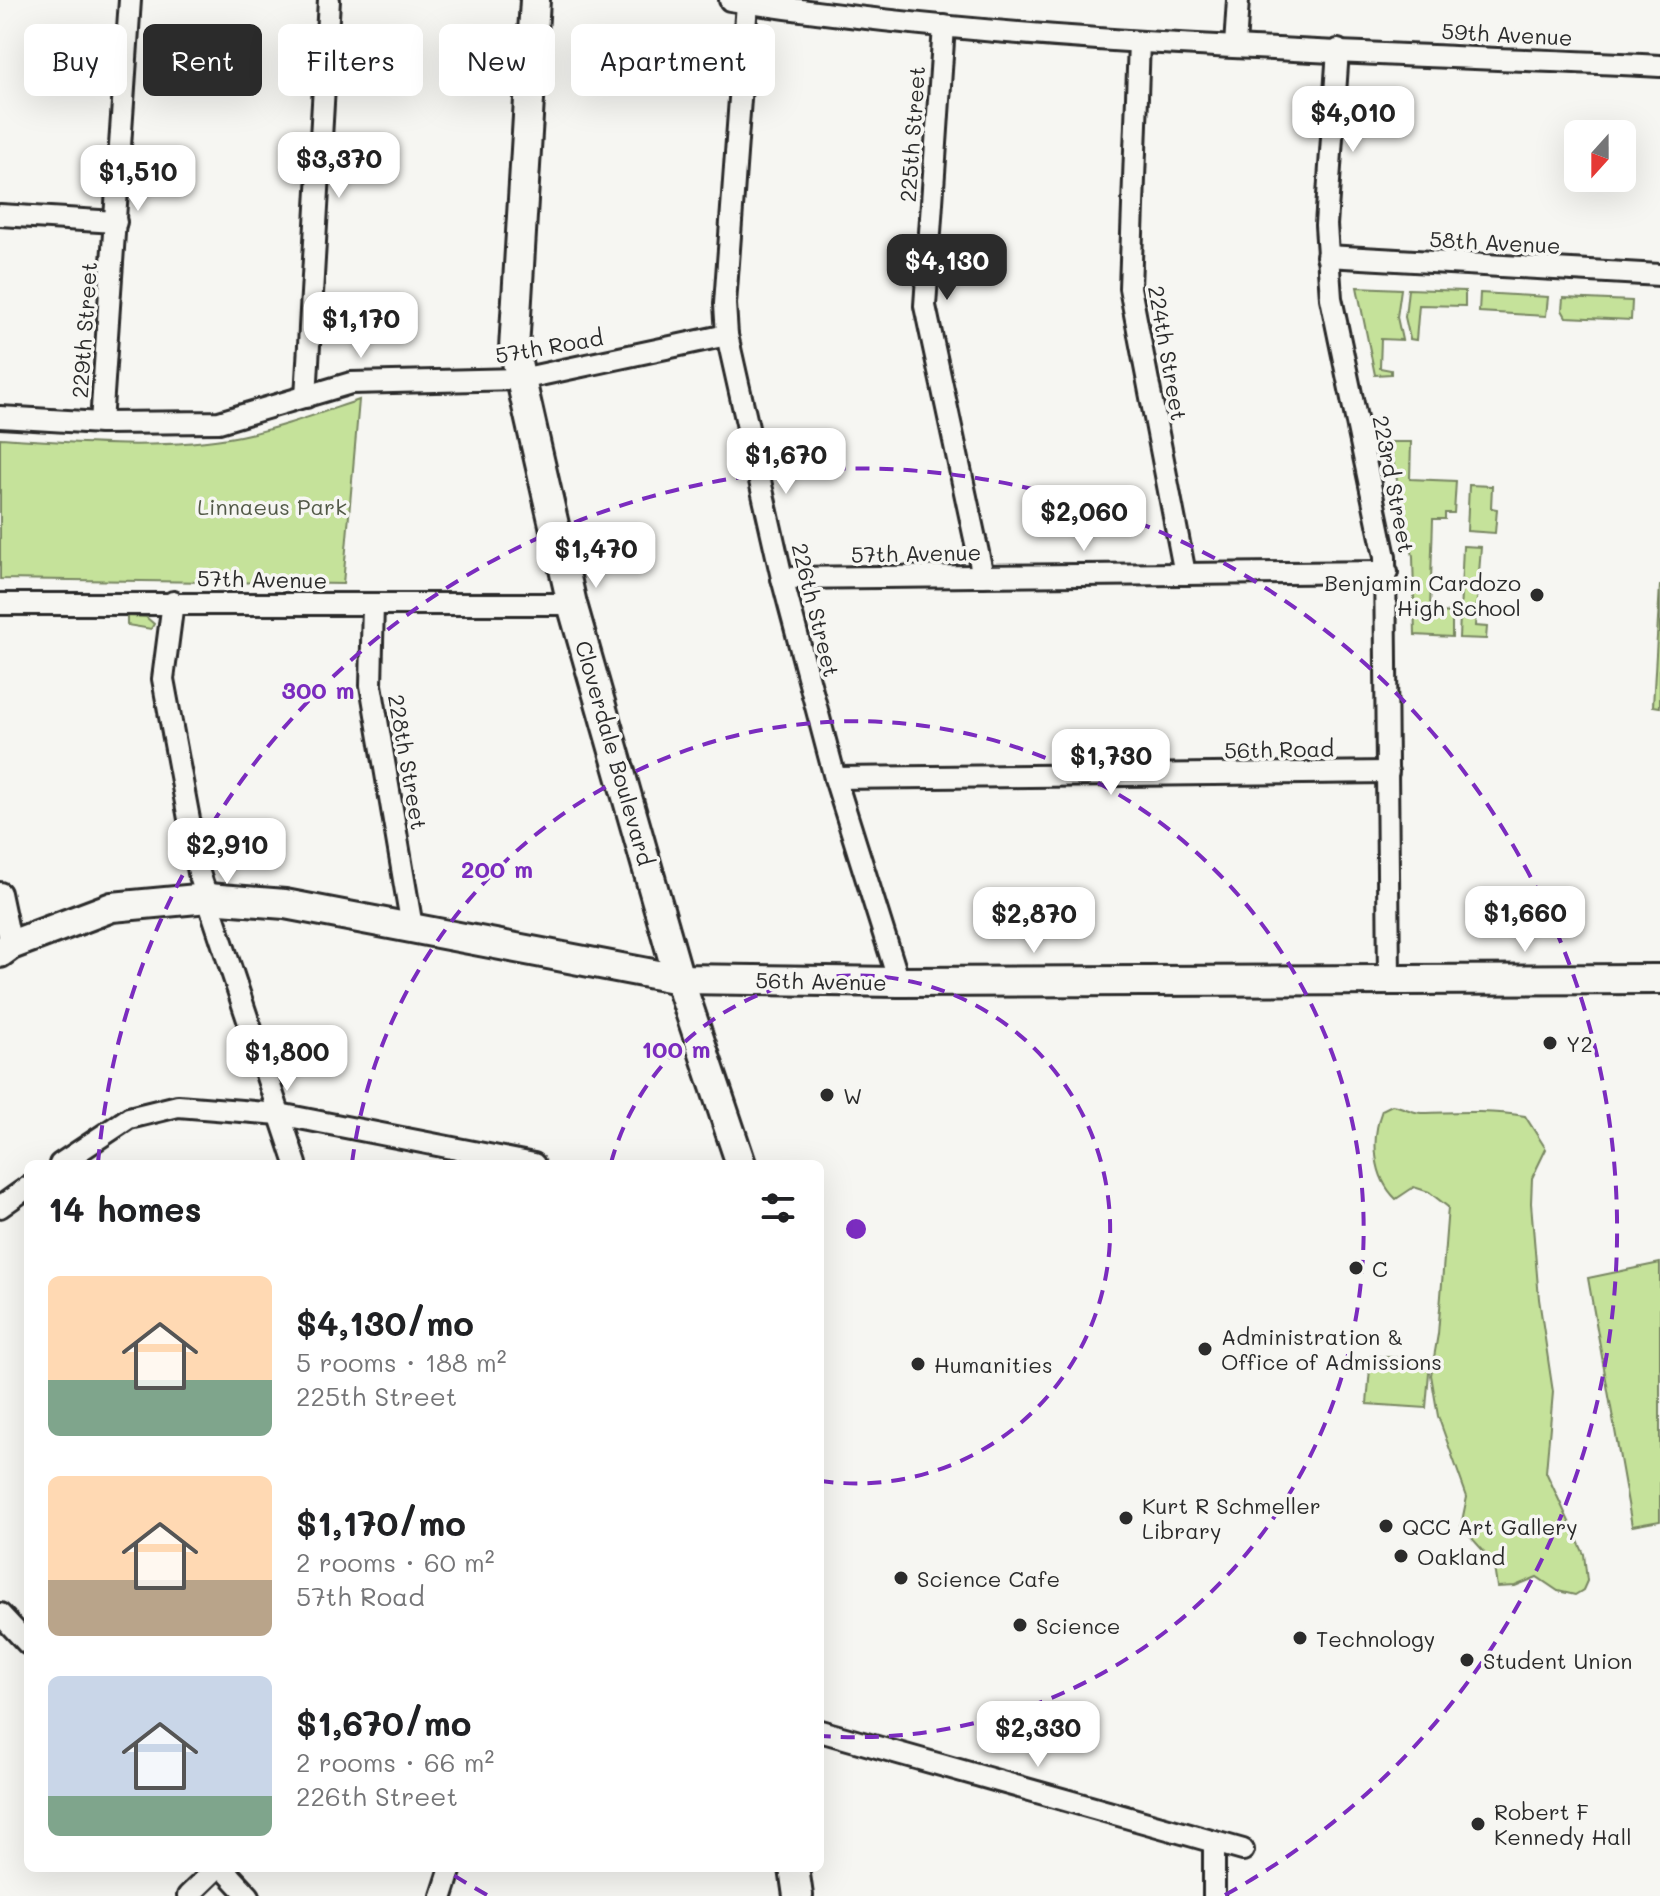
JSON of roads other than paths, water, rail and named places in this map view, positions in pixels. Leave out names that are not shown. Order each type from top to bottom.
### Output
[{"type":"street","name":"229th Street","points":[[101,423],[130,0]]},
{"type":"street","points":[[306,397],[329,0]]},
{"type":"street","name":"Cloverdale Boulevard","points":[[535,0],[514,349],[572,604],[679,979],[740,1160]]},
{"type":"street","points":[[1235,46],[1238,0]]},
{"type":"street","name":"59th Avenue","points":[[738,1],[944,26],[1139,42],[1660,66]]},
{"type":"street","name":"226th Street","points":[[738,1],[725,304],[727,335],[782,578],[835,778],[899,982]]},
{"type":"street","name":"225th Street","points":[[944,26],[925,306],[983,576]]},
{"type":"street","name":"224th Street","points":[[1139,42],[1130,288],[1185,574]]},
{"type":"street","name":"223rd Street","points":[[1338,50],[1326,225],[1327,256],[1331,298],[1387,572],[1389,979]]},
{"type":"street","points":[[0,215],[116,222]]},
{"type":"street","name":"58th Avenue","points":[[1327,256],[1660,275]]},
{"type":"street","name":"57th Road","points":[[0,417],[101,423],[219,422],[351,383],[521,379],[727,335]]},
{"type":"street","name":"57th Avenue","points":[[782,578],[1387,572]]},
{"type":"street","points":[[173,602],[163,679],[199,873],[295,1160]]},
{"type":"street","name":"57th Avenue","points":[[0,604],[572,604]]},
{"type":"street","name":"228th Street","points":[[373,604],[371,685],[412,927]]},
{"type":"street","name":"56th Road","points":[[835,778],[1388,772]]},
{"type":"street","points":[[0,893],[6,949]]},
{"type":"street","name":"56th Avenue","points":[[6,949],[112,907],[208,898],[285,904],[679,979],[899,982],[1660,979]]},
{"type":"street","points":[[89,1154],[129,1118],[178,1106],[279,1114],[514,1160]]},
{"type":"street","points":[[0,1207],[24,1190]]},
{"type":"street","points":[[0,1614],[24,1640]]},
{"type":"street","points":[[824,1732],[1243,1850]]},
{"type":"street","points":[[1214,1842],[1214,1896]]},
{"type":"street","points":[[188,1896],[215,1872]]},
{"type":"street","points":[[224,1872],[249,1896]]},
{"type":"street","points":[[442,1896],[450,1872]]},
{"type":"street","points":[[795,1872],[798,1896]]},
{"type":"place","name":"Benjamin Cardozo High School","points":[[1537,595]]},
{"type":"place","name":"Y2","points":[[1550,1043]]},
{"type":"place","name":"W","points":[[827,1095]]},
{"type":"place","name":"C","points":[[1356,1268]]},
{"type":"place","name":"Administration & Office of Admissions","points":[[1205,1349]]},
{"type":"place","name":"Humanities","points":[[918,1364]]},
{"type":"place","name":"Kurt R Schmeller Library","points":[[1126,1518]]},
{"type":"place","name":"QCC Art Gallery","points":[[1386,1526]]},
{"type":"place","name":"Oakland","points":[[1401,1556]]},
{"type":"place","name":"Science Cafe","points":[[901,1578]]},
{"type":"place","name":"Science","points":[[1020,1625]]},
{"type":"place","name":"Technology","points":[[1300,1638]]},
{"type":"place","name":"Student Union","points":[[1467,1660]]},
{"type":"place","name":"Robert F Kennedy Hall","points":[[1478,1824]]},
{"type":"park label","name":"Linnaeus Park","points":[[272,506]]}]
